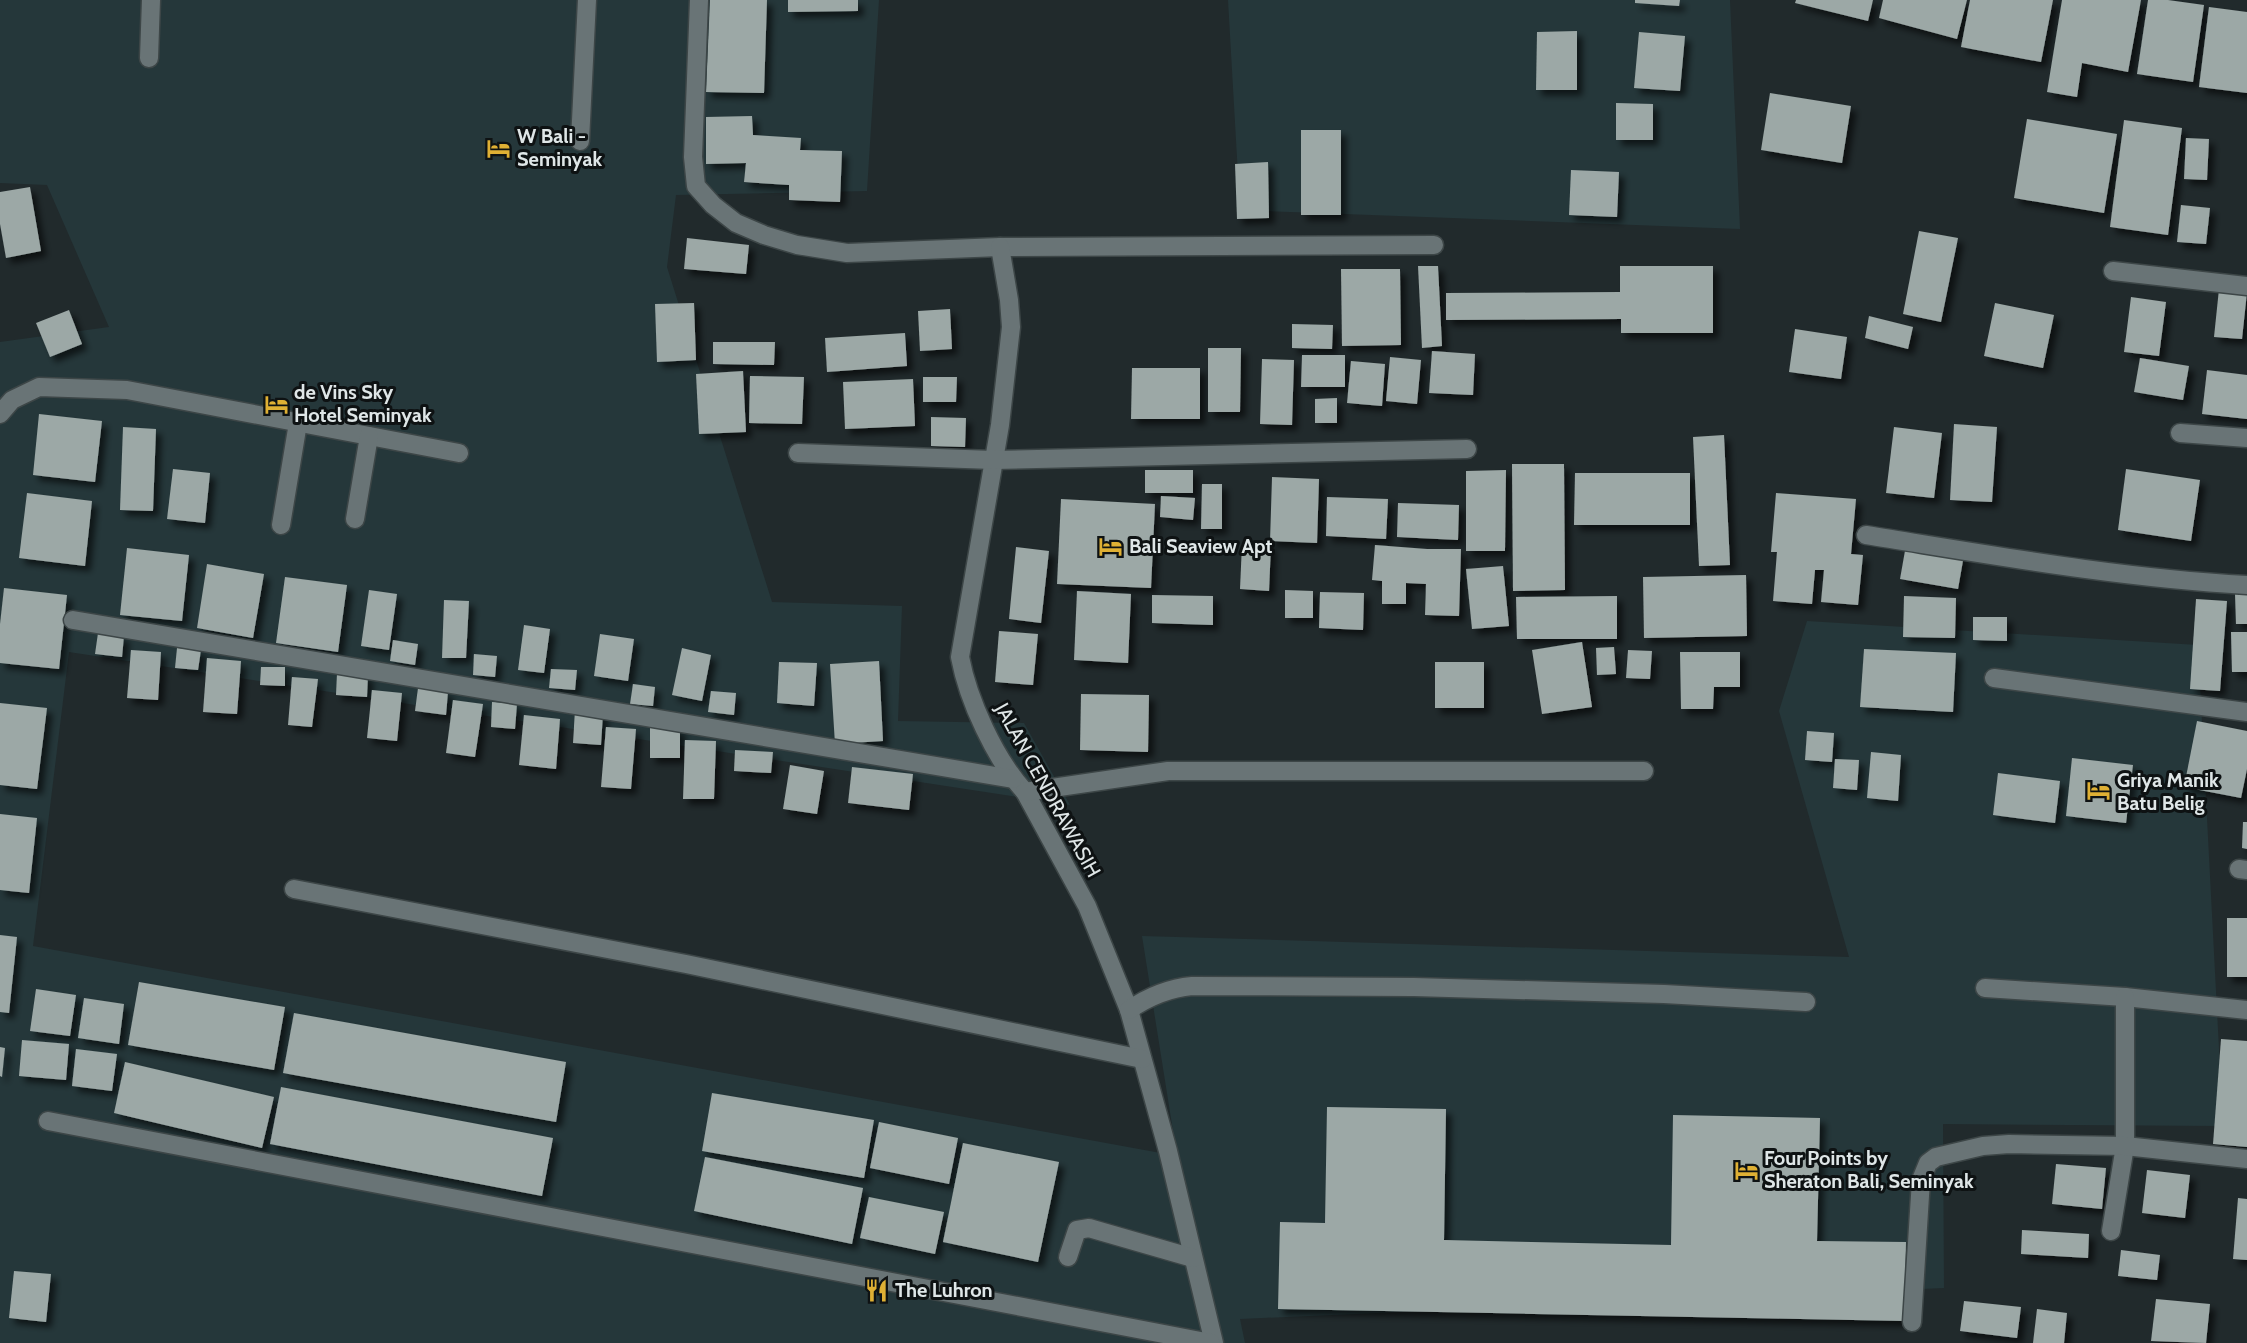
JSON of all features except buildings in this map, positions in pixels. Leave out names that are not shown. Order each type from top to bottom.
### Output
[{"type":"street","points":[[149,58],[151,0]]},
{"type":"street","points":[[580,141],[587,0]]},
{"type":"street","points":[[699,0],[693,157],[696,186],[713,205],[736,223],[764,235],[797,245],[847,253],[1000,247],[1434,245]]},
{"type":"street","name":"JALAN CENDRAWASIH","points":[[1000,247],[1011,327],[1000,424],[960,657],[965,682],[978,714],[1087,906],[1129,1010],[1168,1151],[1212,1343]]},
{"type":"street","points":[[2113,271],[2247,286]]},
{"type":"street","points":[[0,414],[12,400],[39,387],[127,390],[459,453]]},
{"type":"street","points":[[281,525],[298,423]]},
{"type":"street","points":[[2180,433],[2247,438]]},
{"type":"street","points":[[355,519],[369,436]]},
{"type":"street","points":[[798,453],[993,460],[1467,449]]},
{"type":"street","points":[[1866,535],[2075,568],[2177,581],[2247,585]]},
{"type":"street","points":[[74,620],[1019,785],[1168,771],[1644,771]]},
{"type":"street","points":[[1995,678],[2247,712]]},
{"type":"street","points":[[294,889],[686,964],[1142,1059]]},
{"type":"street","points":[[1129,1010],[1157,994],[1179,987],[1192,986],[1414,987],[1652,994],[1806,1002]]},
{"type":"street","points":[[1985,988],[2125,997],[2247,1010]]},
{"type":"street","points":[[2111,1231],[2125,1146],[2125,997]]},
{"type":"street","points":[[48,1122],[1212,1343]]},
{"type":"street","points":[[1912,1322],[1921,1180],[1928,1163],[1936,1157],[1983,1146],[2009,1144],[2125,1146],[2247,1159]]},
{"type":"street","points":[[1068,1257],[1077,1230],[1089,1228],[1193,1258]]},
{"type":"shaded area","points":[[0,0],[879,0],[867,191],[676,195],[667,267],[772,602],[902,606],[898,721],[1024,723],[1070,805],[69,652],[33,946],[1177,1156],[1142,936],[1849,957],[1779,711],[1807,621],[2198,645],[2223,1126],[1943,1124],[1944,1288],[1240,1319],[1245,1343],[0,1343],[0,342],[109,327],[47,185],[0,183]]},
{"type":"shaded area","points":[[1228,0],[1730,0],[1740,229],[1240,210]]},
{"type":"place","name":"W Bali - Seminyak","points":[[499,148]]},
{"type":"place","name":"de Vins Sky Hotel Seminyak","points":[[276,404]]},
{"type":"place","name":"Bali Seaview Apt","points":[[1111,546]]},
{"type":"place","name":"Griya Manik Batu Belig","points":[[2099,791]]},
{"type":"place","name":"Four Points by Sheraton Bali, Seminyak","points":[[1746,1170]]},
{"type":"place","name":"The Luhron","points":[[877,1290]]}]
